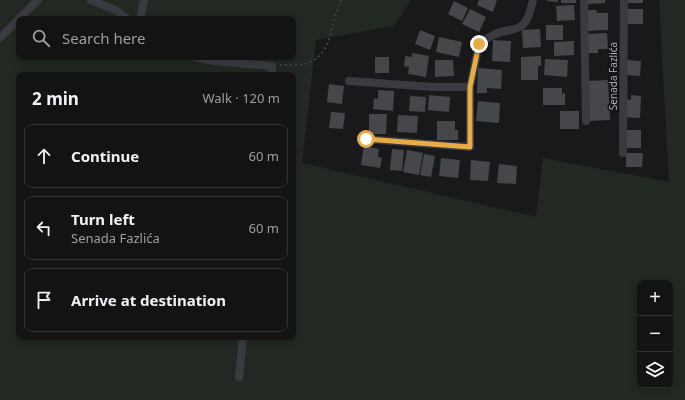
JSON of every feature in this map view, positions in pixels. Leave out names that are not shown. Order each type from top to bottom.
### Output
[{"type":"street","points":[[22,16],[38,0]]},
{"type":"street","points":[[91,0],[115,10],[124,16]]},
{"type":"street","points":[[141,16],[144,0]]},
{"type":"street","points":[[366,139],[470,147],[470,87],[479,44],[490,36],[500,32],[516,29],[522,25],[527,19],[533,0]]},
{"type":"street","points":[[584,0],[586,121]]},
{"type":"street","name":"Senada Fazlića","points":[[623,153],[624,0]]},
{"type":"street","points":[[0,38],[16,22]]},
{"type":"street","points":[[209,60],[272,66],[272,72]]},
{"type":"street","points":[[349,81],[433,88],[470,87]]},
{"type":"street","points":[[239,377],[244,340]]},
{"type":"path","points":[[272,66],[306,64],[318,58],[328,45],[341,0]]},
{"type":"shaded area","points":[[0,0],[411,0],[394,26],[316,40],[302,163],[536,217],[543,158],[669,182],[659,0],[685,0],[685,400],[0,400]]},
{"type":"building","points":[[479,0],[497,0],[493,12],[477,5]]},
{"type":"building","points":[[558,0],[558,2],[547,1]]},
{"type":"building","points":[[561,0],[576,0],[576,3],[561,3]]},
{"type":"building","points":[[588,0],[605,0],[605,3],[588,4]]},
{"type":"building","points":[[625,0],[643,0],[643,3],[625,3]]},
{"type":"building","points":[[454,1],[468,8],[462,21],[448,14]]},
{"type":"building","points":[[574,5],[575,20],[557,21],[556,6]]},
{"type":"building","points":[[470,9],[486,17],[479,32],[462,24]]},
{"type":"building","points":[[627,9],[643,9],[643,24],[627,24]]},
{"type":"building","points":[[586,10],[596,10],[597,13],[608,13],[608,30],[587,31]]},
{"type":"building","points":[[546,25],[563,25],[563,40],[546,40]]},
{"type":"building","points":[[540,29],[541,47],[523,48],[522,30]]},
{"type":"building","points":[[420,30],[435,36],[430,50],[415,44]]},
{"type":"building","points":[[607,33],[608,49],[598,49],[598,53],[588,53],[587,34]]},
{"type":"building","points":[[439,37],[462,42],[459,57],[436,52]]},
{"type":"building","points":[[493,40],[511,41],[510,62],[492,61]]},
{"type":"building","points":[[574,41],[574,55],[554,56],[554,42]]},
{"type":"building","points":[[412,53],[429,56],[426,77],[408,74],[409,67],[404,66],[405,56],[412,57]]},
{"type":"building","points":[[541,56],[541,66],[538,66],[538,80],[521,80],[521,57]]},
{"type":"building","points":[[375,57],[389,57],[389,73],[375,73]]},
{"type":"building","points":[[545,59],[568,60],[567,77],[544,75]]},
{"type":"building","points":[[435,60],[453,60],[454,76],[435,77]]},
{"type":"building","points":[[627,60],[641,61],[640,76],[626,75]]},
{"type":"building","points":[[478,68],[502,70],[501,89],[487,88],[487,93],[477,93]]},
{"type":"building","points":[[608,80],[610,120],[590,121],[588,81]]},
{"type":"building","points":[[329,84],[344,86],[342,104],[327,102]]},
{"type":"building","points":[[543,88],[562,88],[562,94],[565,93],[565,105],[543,105]]},
{"type":"building","points":[[378,90],[394,91],[393,111],[373,109],[374,98],[378,99]]},
{"type":"building","points":[[429,95],[450,97],[449,112],[428,110]]},
{"type":"building","points":[[631,95],[641,96],[640,118],[625,117],[626,99],[631,100]]},
{"type":"building","points":[[410,96],[426,97],[425,112],[409,111]]},
{"type":"building","points":[[478,101],[500,103],[499,123],[476,121]]},
{"type":"building","points":[[560,111],[579,111],[579,129],[560,129]]},
{"type":"building","points":[[331,112],[345,113],[343,129],[329,128]]},
{"type":"building","points":[[369,114],[387,114],[386,134],[369,134]]},
{"type":"building","points":[[398,115],[418,116],[417,133],[397,132]]},
{"type":"building","points":[[437,121],[455,121],[455,130],[458,130],[458,140],[437,140]]},
{"type":"building","points":[[625,130],[641,130],[641,148],[625,148]]},
{"type":"building","points":[[364,146],[379,149],[378,157],[382,158],[380,168],[361,165]]},
{"type":"building","points":[[392,149],[404,150],[402,171],[390,170]]},
{"type":"building","points":[[407,150],[423,153],[419,175],[403,172]]},
{"type":"building","points":[[626,153],[643,153],[642,167],[626,167]]},
{"type":"building","points":[[424,154],[435,156],[431,177],[420,175]]},
{"type":"building","points":[[441,158],[460,160],[458,178],[439,176]]},
{"type":"building","points":[[471,160],[490,162],[488,181],[470,180]]},
{"type":"building","points":[[499,164],[517,166],[516,184],[497,183]]},
{"type":"route","points":[[366,139],[470,147],[470,87],[479,44]]}]
